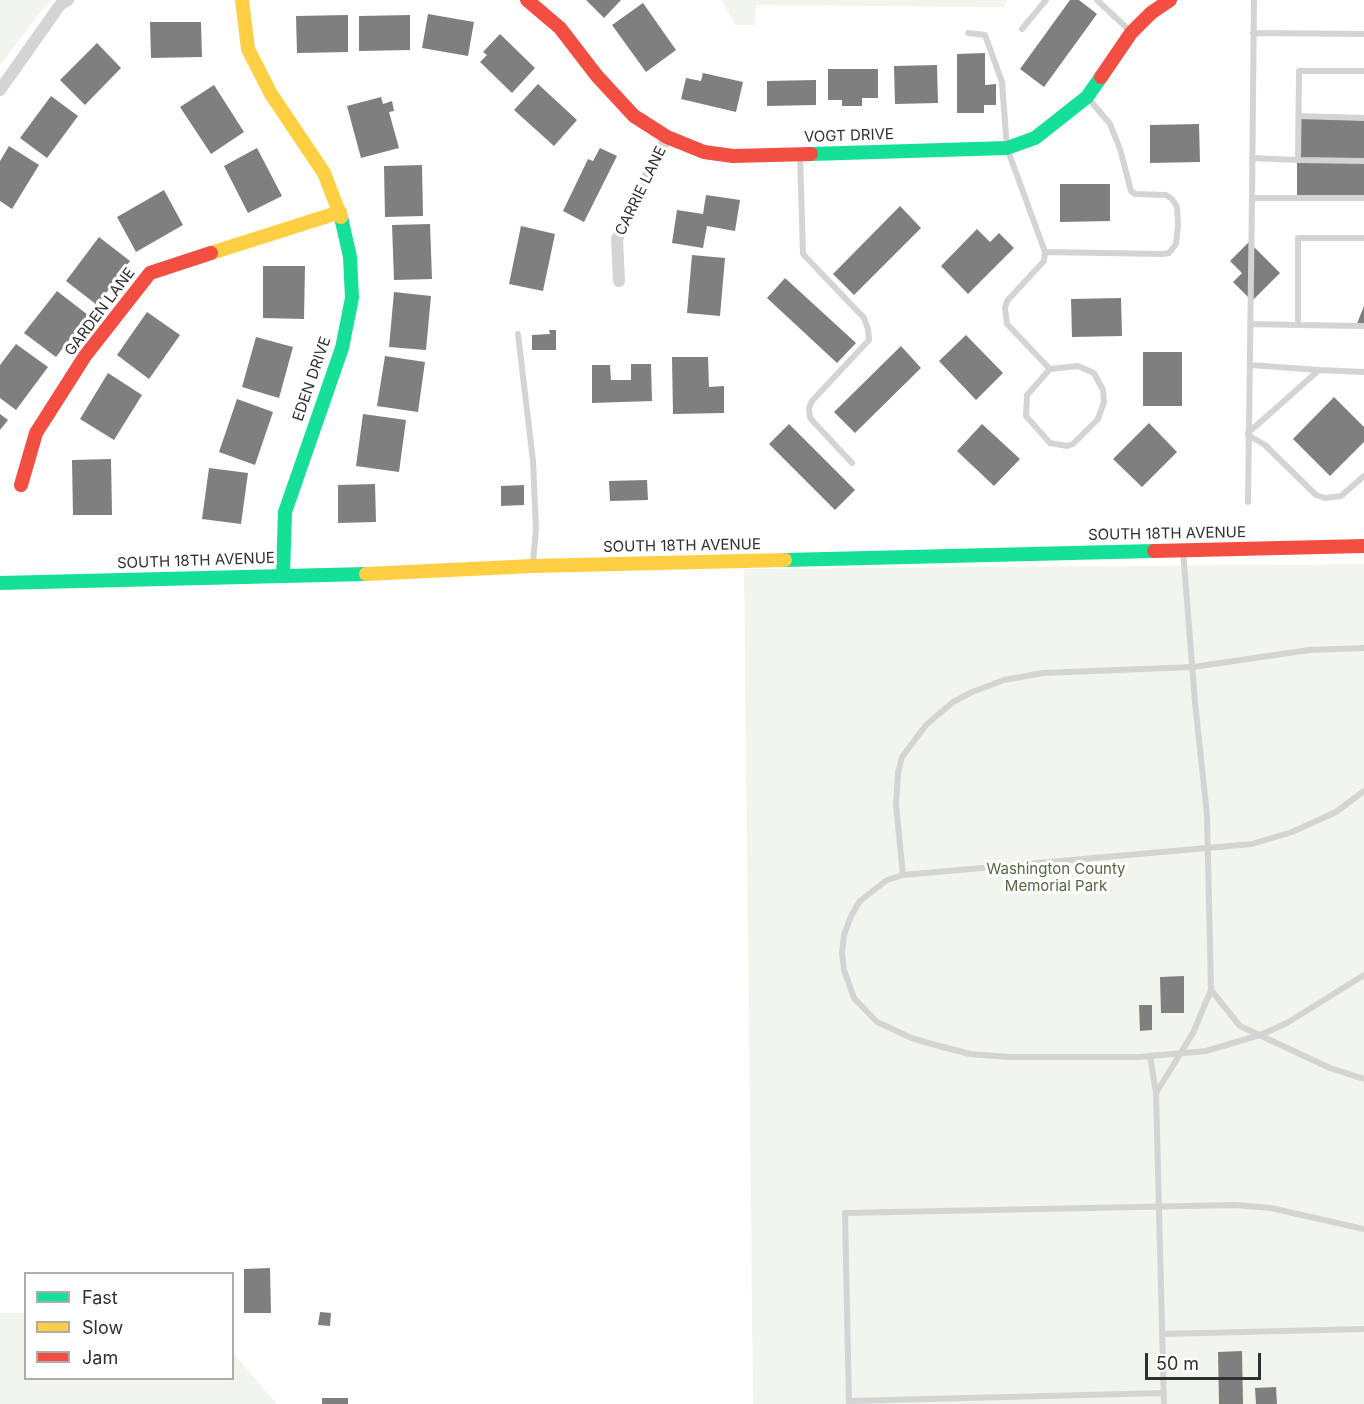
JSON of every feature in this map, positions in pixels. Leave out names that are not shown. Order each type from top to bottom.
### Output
[{"type":"street","points":[[0,90],[60,5],[68,0]]},
{"type":"street","name":"EDEN DRIVE","points":[[242,0],[248,49],[257,69],[324,173],[340,212],[350,257],[352,298],[342,348],[285,512],[283,575]]},
{"type":"street","name":"VOGT DRIVE","points":[[527,0],[560,28],[634,116],[667,137],[704,153],[733,156],[1007,148],[1035,138],[1087,97],[1131,33],[1151,13],[1170,0]]},
{"type":"street","name":"CARRIE LANE","points":[[619,281],[617,239],[667,137]]},
{"type":"street","name":"GARDEN LANE","points":[[21,485],[36,433],[85,356],[150,273],[340,212]]},
{"type":"street","name":"SOUTH 18TH AVENUE","points":[[0,583],[469,571],[533,566],[1364,546]]},
{"type":"lane","points":[[1022,29],[1046,0]]},
{"type":"lane","points":[[1097,0],[1131,33]]},
{"type":"lane","points":[[1248,502],[1254,0]]},
{"type":"lane","points":[[968,33],[986,35],[1002,82],[1007,148],[1045,252],[1044,261],[1007,302],[1004,315],[1007,324],[1050,369]]},
{"type":"lane","points":[[1253,33],[1364,34]]},
{"type":"lane","points":[[1298,160],[1299,71],[1364,71]]},
{"type":"lane","points":[[1045,252],[1163,254],[1172,249],[1178,236],[1176,207],[1172,199],[1166,195],[1135,194],[1131,191],[1120,149],[1110,124],[1087,97]]},
{"type":"lane","points":[[1299,116],[1364,118]]},
{"type":"lane","points":[[800,154],[803,254],[864,318],[868,329],[869,340],[812,401],[809,408],[810,418],[852,463]]},
{"type":"lane","points":[[1252,158],[1364,161]]},
{"type":"lane","points":[[1252,198],[1364,198]]},
{"type":"lane","points":[[1298,325],[1298,238],[1364,238]]},
{"type":"lane","points":[[1251,324],[1364,326]]},
{"type":"lane","points":[[518,334],[533,461],[536,529],[533,566]]},
{"type":"lane","points":[[1250,365],[1364,372]]},
{"type":"lane","points":[[1078,366],[1094,373],[1103,390],[1104,402],[1098,418],[1068,446],[1050,442],[1026,416],[1027,395],[1050,369],[1078,366]]},
{"type":"lane","points":[[1248,434],[1319,370]]},
{"type":"lane","points":[[1248,434],[1265,445],[1316,495],[1325,498],[1341,496],[1364,476]]},
{"type":"lane","points":[[1156,1093],[1203,1016],[1211,990],[1208,849],[1183,550]]},
{"type":"lane","points":[[903,875],[897,825],[898,773],[902,757],[913,741],[953,702],[989,684],[1043,673],[1193,667],[1309,650],[1364,648]]},
{"type":"lane","points":[[1364,791],[1336,812],[1292,832],[1252,844],[903,875],[881,884],[860,901],[844,934],[842,953],[848,984],[854,998],[877,1022],[914,1039],[988,1056],[1150,1056],[1180,1054],[1223,1046],[1260,1035],[1287,1023],[1364,975]]},
{"type":"lane","points":[[1211,990],[1240,1026],[1330,1068],[1364,1079]]},
{"type":"lane","points":[[1150,1056],[1156,1093],[1164,1404]]},
{"type":"lane","points":[[1164,1393],[849,1402],[845,1214],[1159,1206],[1252,1206],[1364,1229]]},
{"type":"lane","points":[[1162,1334],[1364,1329]]},
{"type":"green space","points":[[0,0],[53,0],[46,5],[0,65]]},
{"type":"green space","points":[[722,0],[1007,0],[1003,7],[756,5],[755,25],[735,25]]},
{"type":"green space","name":"Washington County Memorial Park","points":[[1364,564],[1364,1404],[753,1404],[744,569]]},
{"type":"green space","points":[[0,1313],[24,1313],[24,1380],[234,1380],[234,1354],[277,1404],[0,1404]]},
{"type":"building","points":[[586,0],[621,0],[604,18]]},
{"type":"building","points":[[1070,0],[1079,0],[1097,14],[1044,87],[1020,69]]},
{"type":"building","points":[[643,3],[676,50],[646,72],[612,25]]},
{"type":"building","points":[[428,14],[474,22],[468,56],[422,48]]},
{"type":"building","points":[[348,15],[348,52],[297,53],[296,16]]},
{"type":"building","points":[[410,15],[410,50],[359,51],[359,16]]},
{"type":"building","points":[[150,22],[201,22],[202,57],[151,58]]},
{"type":"building","points":[[500,34],[535,68],[512,93],[480,62],[487,55],[483,52]]},
{"type":"building","points":[[97,43],[121,68],[85,105],[60,80]]},
{"type":"building","points":[[985,53],[985,85],[996,84],[996,105],[984,105],[984,113],[957,113],[957,54]]},
{"type":"building","points":[[937,65],[938,103],[895,104],[894,66]]},
{"type":"building","points":[[828,69],[878,69],[878,98],[862,98],[862,106],[842,106],[842,100],[828,100]]},
{"type":"building","points":[[703,73],[743,82],[736,112],[681,99],[686,78],[701,81]]},
{"type":"building","points":[[816,80],[816,105],[767,106],[767,81]]},
{"type":"building","points":[[538,84],[577,120],[554,146],[514,110]]},
{"type":"building","points":[[214,85],[244,132],[211,154],[180,107]]},
{"type":"building","points":[[51,96],[78,116],[47,158],[20,138]]},
{"type":"building","points":[[381,97],[383,104],[392,101],[394,111],[389,112],[399,148],[361,158],[347,106]]},
{"type":"building","points":[[1297,119],[1364,119],[1364,200],[1297,196]]},
{"type":"building","points":[[1199,124],[1200,162],[1150,163],[1150,125]]},
{"type":"building","points":[[9,146],[39,165],[12,209],[0,201],[0,161]]},
{"type":"building","points":[[257,148],[282,196],[248,213],[224,166]]},
{"type":"building","points":[[600,148],[617,156],[584,222],[563,211],[588,159],[593,161]]},
{"type":"building","points":[[422,165],[423,216],[385,217],[384,166]]},
{"type":"building","points":[[1060,184],[1110,184],[1110,221],[1060,222]]},
{"type":"building","points":[[164,190],[183,225],[136,252],[117,217]]},
{"type":"building","points":[[706,195],[740,200],[735,231],[707,226],[703,248],[672,243],[677,210],[703,214]]},
{"type":"building","points":[[900,206],[921,228],[854,295],[833,274]]},
{"type":"building","points":[[430,224],[432,279],[394,280],[392,225]]},
{"type":"building","points":[[521,226],[555,234],[543,291],[509,284]]},
{"type":"building","points":[[977,229],[990,242],[999,233],[1014,248],[968,294],[941,266]]},
{"type":"building","points":[[99,237],[130,261],[97,305],[66,281]]},
{"type":"building","points":[[1249,242],[1280,273],[1252,301],[1233,282],[1242,273],[1230,261]]},
{"type":"building","points":[[692,255],[725,258],[720,316],[687,313]]},
{"type":"building","points":[[263,266],[305,266],[304,319],[263,318]]},
{"type":"building","points":[[785,278],[856,343],[837,363],[767,298]]},
{"type":"building","points":[[57,291],[88,315],[56,357],[24,333]]},
{"type":"building","points":[[394,292],[431,296],[426,350],[389,347]]},
{"type":"building","points":[[1121,298],[1122,336],[1072,337],[1071,299]]},
{"type":"building","points":[[1364,306],[1364,329],[1356,326]]},
{"type":"building","points":[[147,312],[180,335],[149,379],[117,355]]},
{"type":"building","points":[[549,330],[556,330],[556,350],[532,350],[532,335],[550,334]]},
{"type":"building","points":[[966,335],[1003,373],[976,400],[939,361]]},
{"type":"building","points":[[256,337],[293,347],[279,398],[242,387]]},
{"type":"building","points":[[16,344],[48,367],[16,410],[0,398],[0,365]]},
{"type":"building","points":[[901,346],[921,368],[855,433],[834,412]]},
{"type":"building","points":[[1143,352],[1182,352],[1182,406],[1143,406]]},
{"type":"building","points":[[385,356],[425,362],[418,412],[377,406]]},
{"type":"building","points":[[672,357],[708,357],[709,387],[724,386],[724,413],[673,414]]},
{"type":"building","points":[[631,364],[651,364],[652,401],[592,403],[592,365],[610,365],[611,380],[631,380]]},
{"type":"building","points":[[108,373],[142,395],[114,440],[80,419]]},
{"type":"building","points":[[1334,397],[1364,427],[1364,442],[1330,476],[1293,439]]},
{"type":"building","points":[[237,399],[273,412],[255,465],[219,452]]},
{"type":"building","points":[[0,414],[8,420],[0,430]]},
{"type":"building","points":[[363,414],[406,420],[399,472],[356,466]]},
{"type":"building","points":[[1149,423],[1177,452],[1142,487],[1113,459]]},
{"type":"building","points":[[789,424],[855,490],[835,510],[769,444]]},
{"type":"building","points":[[982,424],[1020,459],[994,486],[957,451]]},
{"type":"building","points":[[111,459],[112,515],[73,515],[72,460]]},
{"type":"building","points":[[209,468],[248,473],[241,524],[202,519]]},
{"type":"building","points":[[647,480],[648,500],[610,501],[609,481]]},
{"type":"building","points":[[375,484],[376,522],[338,523],[338,485]]},
{"type":"building","points":[[524,485],[524,505],[501,506],[501,486]]},
{"type":"building","points":[[1184,976],[1184,1013],[1161,1013],[1160,977]]},
{"type":"building","points":[[1139,1005],[1152,1005],[1152,1030],[1140,1031]]},
{"type":"building","points":[[270,1268],[271,1313],[244,1313],[244,1269]]},
{"type":"building","points":[[320,1312],[331,1313],[330,1326],[318,1325]]},
{"type":"building","points":[[1242,1351],[1243,1404],[1219,1404],[1218,1352]]},
{"type":"building","points":[[1276,1387],[1277,1404],[1256,1404],[1255,1388]]},
{"type":"building","points":[[322,1398],[348,1398],[348,1404],[322,1404]]},
{"type":"traffic: fast","points":[[811,154],[1007,148],[1035,138],[1087,97],[1101,77]]},
{"type":"traffic: fast","points":[[283,575],[285,512],[342,348],[352,298],[350,257],[341,217]]},
{"type":"traffic: fast","points":[[785,560],[1154,551]]},
{"type":"traffic: fast","points":[[0,583],[366,574]]},
{"type":"traffic: slow","points":[[242,0],[248,49],[271,94],[324,173],[341,217]]},
{"type":"traffic: slow","points":[[211,253],[340,212]]},
{"type":"traffic: slow","points":[[366,574],[533,566],[785,560]]},
{"type":"traffic: jam","points":[[527,0],[560,28],[597,76],[634,116],[667,137],[704,152],[733,156],[811,154]]},
{"type":"traffic: jam","points":[[1101,77],[1131,33],[1151,13],[1170,0]]},
{"type":"traffic: jam","points":[[21,485],[36,433],[85,356],[150,273],[211,253]]},
{"type":"traffic: jam","points":[[1154,551],[1364,546]]}]
